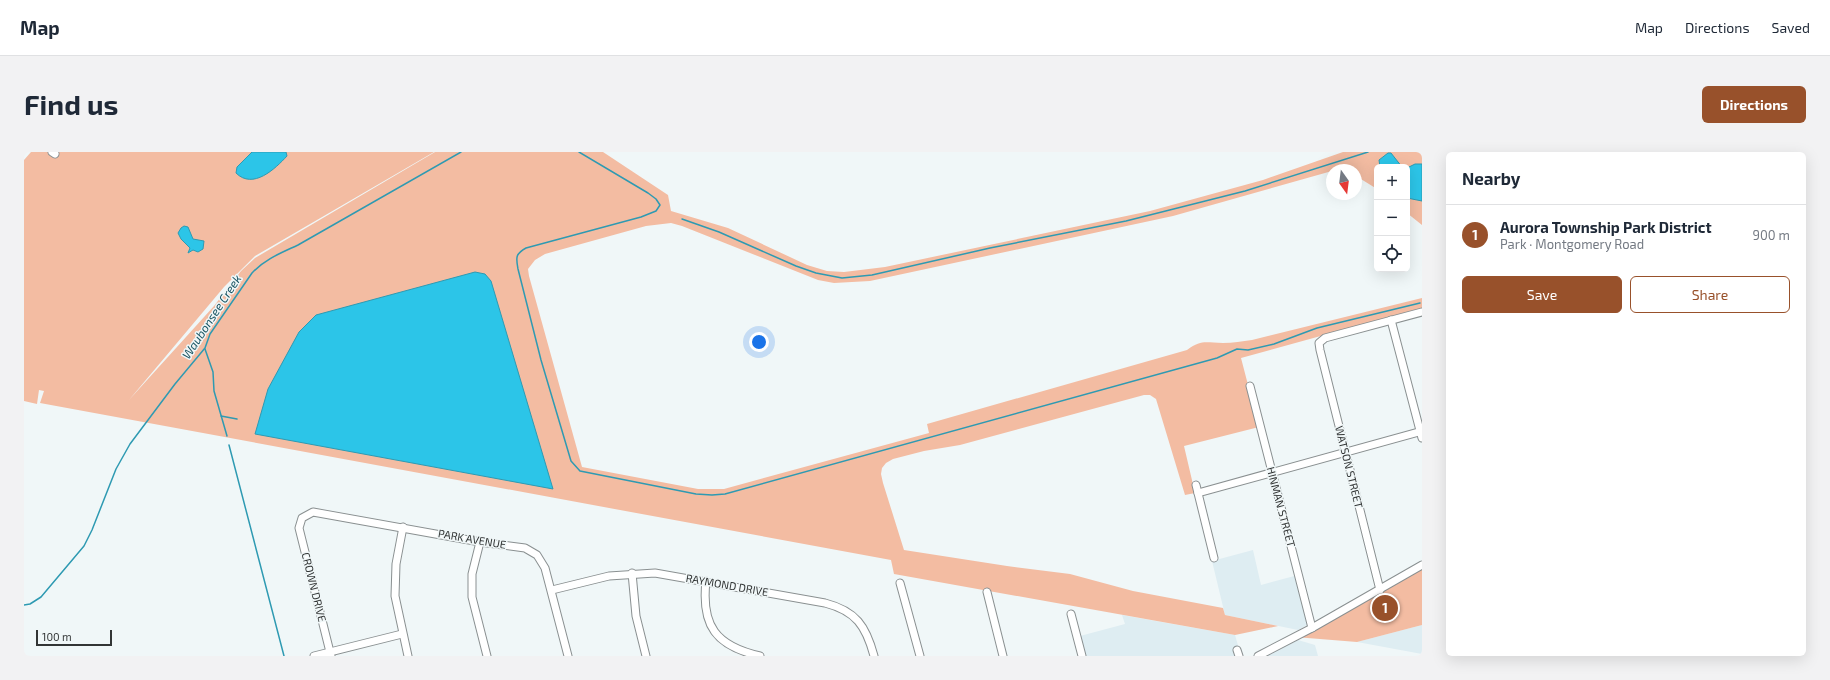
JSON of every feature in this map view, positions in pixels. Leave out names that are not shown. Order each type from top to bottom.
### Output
[{"type":"street","points":[[1198,493],[1421,433],[1391,320],[1422,312]]},
{"type":"street","name":"WATSON STREET","points":[[1380,590],[1319,343],[1325,338],[1391,320]]},
{"type":"street","name":"HINMAN STREET","points":[[1250,386],[1312,628]]},
{"type":"street","points":[[1196,485],[1214,558]]},
{"type":"street","name":"PARK AVENUE","points":[[302,518],[313,512],[480,542],[525,548],[537,556],[545,568],[552,590],[568,656]]},
{"type":"street","name":"CROWN DRIVE","points":[[302,518],[299,528],[330,654]]},
{"type":"street","points":[[403,528],[396,564],[395,596],[402,634],[408,656]]},
{"type":"street","points":[[480,542],[472,574],[472,597],[487,656]]},
{"type":"street","points":[[1258,656],[1312,628],[1422,565]]},
{"type":"street","points":[[632,573],[636,616],[646,656]]},
{"type":"street","name":"RAYMOND DRIVE","points":[[552,590],[601,578],[632,573],[670,575],[825,603],[846,610],[861,623],[866,632],[874,656]]},
{"type":"street","points":[[706,581],[705,605],[707,615],[715,632],[728,646],[760,656]]},
{"type":"street","points":[[900,583],[920,656]]},
{"type":"street","points":[[987,592],[1003,656]]},
{"type":"street","points":[[1071,614],[1082,656]]},
{"type":"street","points":[[314,656],[330,654],[402,634]]},
{"type":"shaded area","points":[[31,152],[434,152],[255,256],[224,287],[129,400],[214,306],[241,271],[255,258],[435,152],[603,152],[668,195],[671,211],[728,228],[807,265],[827,271],[844,272],[885,267],[1150,211],[1263,180],[1343,152],[1422,152],[1422,225],[1410,215],[1410,164],[1374,164],[1374,187],[1362,180],[1362,164],[1326,164],[1326,173],[1173,216],[870,281],[834,283],[818,280],[671,223],[646,226],[545,254],[535,260],[528,269],[529,276],[582,467],[698,489],[724,489],[929,433],[927,424],[1187,350],[1200,343],[1227,343],[1252,340],[1422,298],[1422,308],[1241,358],[1259,427],[1184,446],[1195,493],[1185,495],[1156,399],[1150,395],[1144,395],[960,445],[924,451],[893,459],[886,463],[882,468],[881,474],[883,483],[904,550],[1070,574],[1133,591],[1223,608],[1225,615],[1278,626],[1235,635],[894,574],[891,560],[40,403],[44,391],[39,390],[37,404],[24,401],[24,160]]},
{"type":"shaded area","points":[[1253,550],[1261,585],[1298,575],[1310,623],[1298,630],[1225,615],[1212,561]]},
{"type":"shaded area","points":[[1422,565],[1422,625],[1357,642],[1295,637]]},
{"type":"shaded area","points":[[1122,615],[1235,635],[1241,656],[1085,656],[1080,636],[1125,624]]},
{"type":"shaded area","points":[[1422,625],[1422,654],[1357,642]]},
{"type":"shaded area","points":[[1298,640],[1315,645],[1318,656],[1267,656]]},
{"type":"water","points":[[252,152],[286,152],[287,156],[270,172],[263,176],[256,179],[243,178],[236,173],[237,167]]},
{"type":"water","points":[[1388,153],[1391,153],[1400,164],[1380,164],[1379,160]]},
{"type":"water","points":[[1415,164],[1422,164],[1422,201],[1410,199],[1410,166]]},
{"type":"water","points":[[184,226],[188,227],[193,239],[204,241],[203,249],[198,252],[193,250],[188,253],[190,248],[181,239],[178,233]]},
{"type":"water","points":[[475,272],[485,274],[491,281],[553,489],[255,434],[268,389],[299,332],[316,315]]},
{"type":"waterway","name":"Waubonsee Creek","points":[[24,605],[30,604],[41,597],[84,546],[92,530],[116,469],[130,444],[175,384],[205,348],[210,334],[252,273],[262,264],[274,257],[298,245],[461,152]]},
{"type":"waterway","points":[[579,152],[648,193],[656,199],[660,205],[656,211],[641,217],[526,248],[518,254],[518,269],[541,360],[571,461],[580,471],[696,494],[725,494],[1217,358],[1237,349],[1248,350],[1274,344],[1317,328],[1420,303]]},
{"type":"waterway","points":[[682,219],[719,232],[796,266],[816,273],[842,278],[872,275],[990,248],[1126,221],[1245,191],[1368,152]]},
{"type":"waterway","points":[[205,349],[213,372],[214,391],[227,436]]},
{"type":"waterway","points":[[221,416],[237,419]]},
{"type":"waterway","points":[[229,445],[284,656]]},
{"type":"place","name":"Aurora Township Park District","points":[[1385,608]]}]
